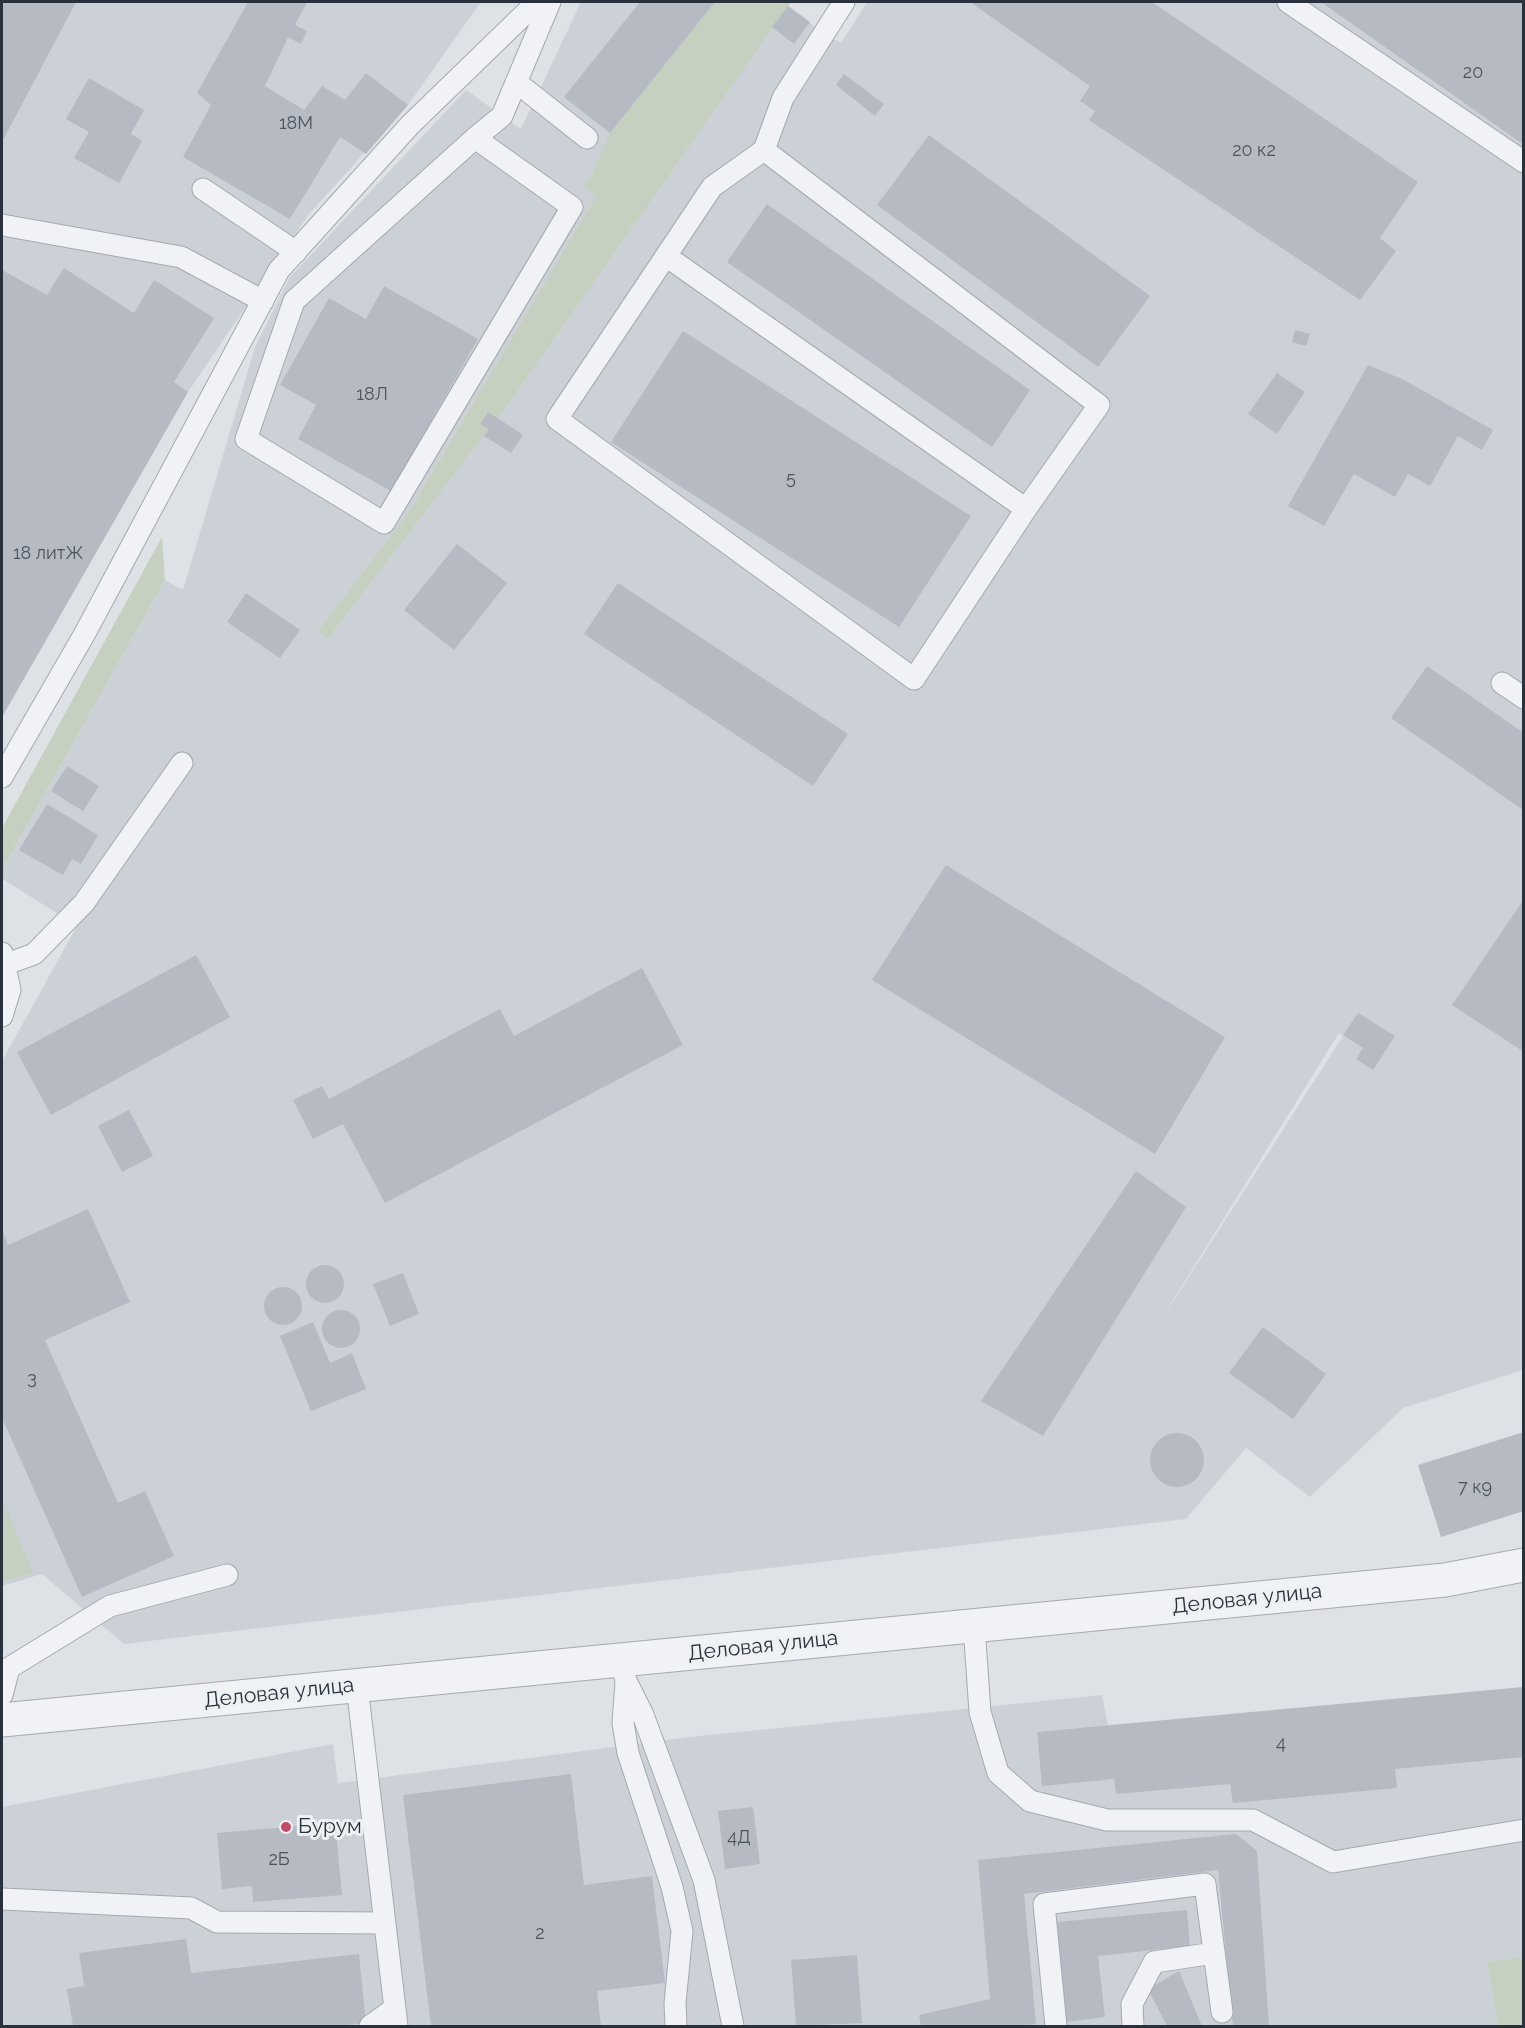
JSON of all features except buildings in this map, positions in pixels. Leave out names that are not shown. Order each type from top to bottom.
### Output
[{"type":"street","name":"Деловая улица","points":[[2,1720],[357,1686],[624,1671],[974,1626],[1445,1580],[1524,1565]]},
{"type":"lane","points":[[2,777],[84,635],[279,270],[410,125],[537,2]]},
{"type":"lane","points":[[475,138],[572,207],[384,523],[246,439],[294,302],[475,138],[502,116],[550,2]]},
{"type":"lane","points":[[764,150],[1099,405],[1026,508],[914,678],[557,419],[712,187],[764,150],[783,98],[844,2]]},
{"type":"lane","points":[[1288,2],[1524,162]]},
{"type":"lane","points":[[516,82],[587,138]]},
{"type":"lane","points":[[203,189],[296,252]]},
{"type":"lane","points":[[2,225],[181,257],[263,301]]},
{"type":"lane","points":[[666,256],[1026,508]]},
{"type":"lane","points":[[1502,683],[1524,698]]},
{"type":"lane","points":[[2,1016],[10,990],[3,959],[34,954],[84,903],[182,763]]},
{"type":"lane","points":[[2,1695],[9,1668],[110,1606],[227,1575]]},
{"type":"lane","points":[[974,1626],[980,1712],[999,1773],[1030,1801],[1107,1820],[1253,1820],[1333,1862],[1524,1830]]},
{"type":"lane","points":[[624,1671],[623,1723],[628,1753],[672,1887],[682,1931],[675,2003],[676,2026]]},
{"type":"lane","points":[[624,1671],[643,1715],[704,1880],[733,2026]]},
{"type":"lane","points":[[357,1686],[396,2017],[370,2026]]},
{"type":"lane","points":[[1056,2026],[1044,1904],[1206,1884],[1222,2012]]},
{"type":"lane","points":[[2,1899],[191,1908],[217,1922],[385,1923]]},
{"type":"lane","points":[[1133,2026],[1132,2004],[1154,1962],[1214,1953]]},
{"type":"shaded area","points":[[2,2],[481,2],[408,105],[309,214],[188,392],[2,717]]},
{"type":"shaded area","points":[[581,2],[715,2],[610,134],[589,180],[582,187],[596,196],[410,510],[317,632],[328,639],[488,430],[480,424],[488,412],[498,419],[788,6],[824,34],[841,43],[867,2],[1523,2],[1523,1370],[1403,1408],[1310,1497],[1246,1448],[1186,1519],[124,1644],[42,1574],[2,1586],[2,1061],[77,926],[6,881],[4,866],[165,580],[183,590],[255,347],[290,277],[466,90],[521,129]],"holes":[[[1339,1033],[1343,1036],[1167,1311]]]},
{"type":"shaded area","points":[[1523,1687],[1523,1957],[1487,1963],[1498,2026],[2,2026],[2,1807],[333,1744],[338,1783],[690,1737],[1102,1695],[1108,1725]]},
{"type":"green space","points":[[715,2],[791,2],[498,419],[487,413],[480,424],[489,429],[328,639],[317,632],[410,510],[596,196],[582,187],[589,180],[610,133]]},
{"type":"green space","points":[[162,537],[165,580],[4,866],[6,881],[2,878],[2,828]]},
{"type":"green space","points":[[2,1498],[33,1573],[2,1582]]},
{"type":"green space","points":[[1523,1957],[1523,2026],[1498,2026],[1487,1962]]},
{"type":"place","name":"Бурум","points":[[286,1827]]}]
